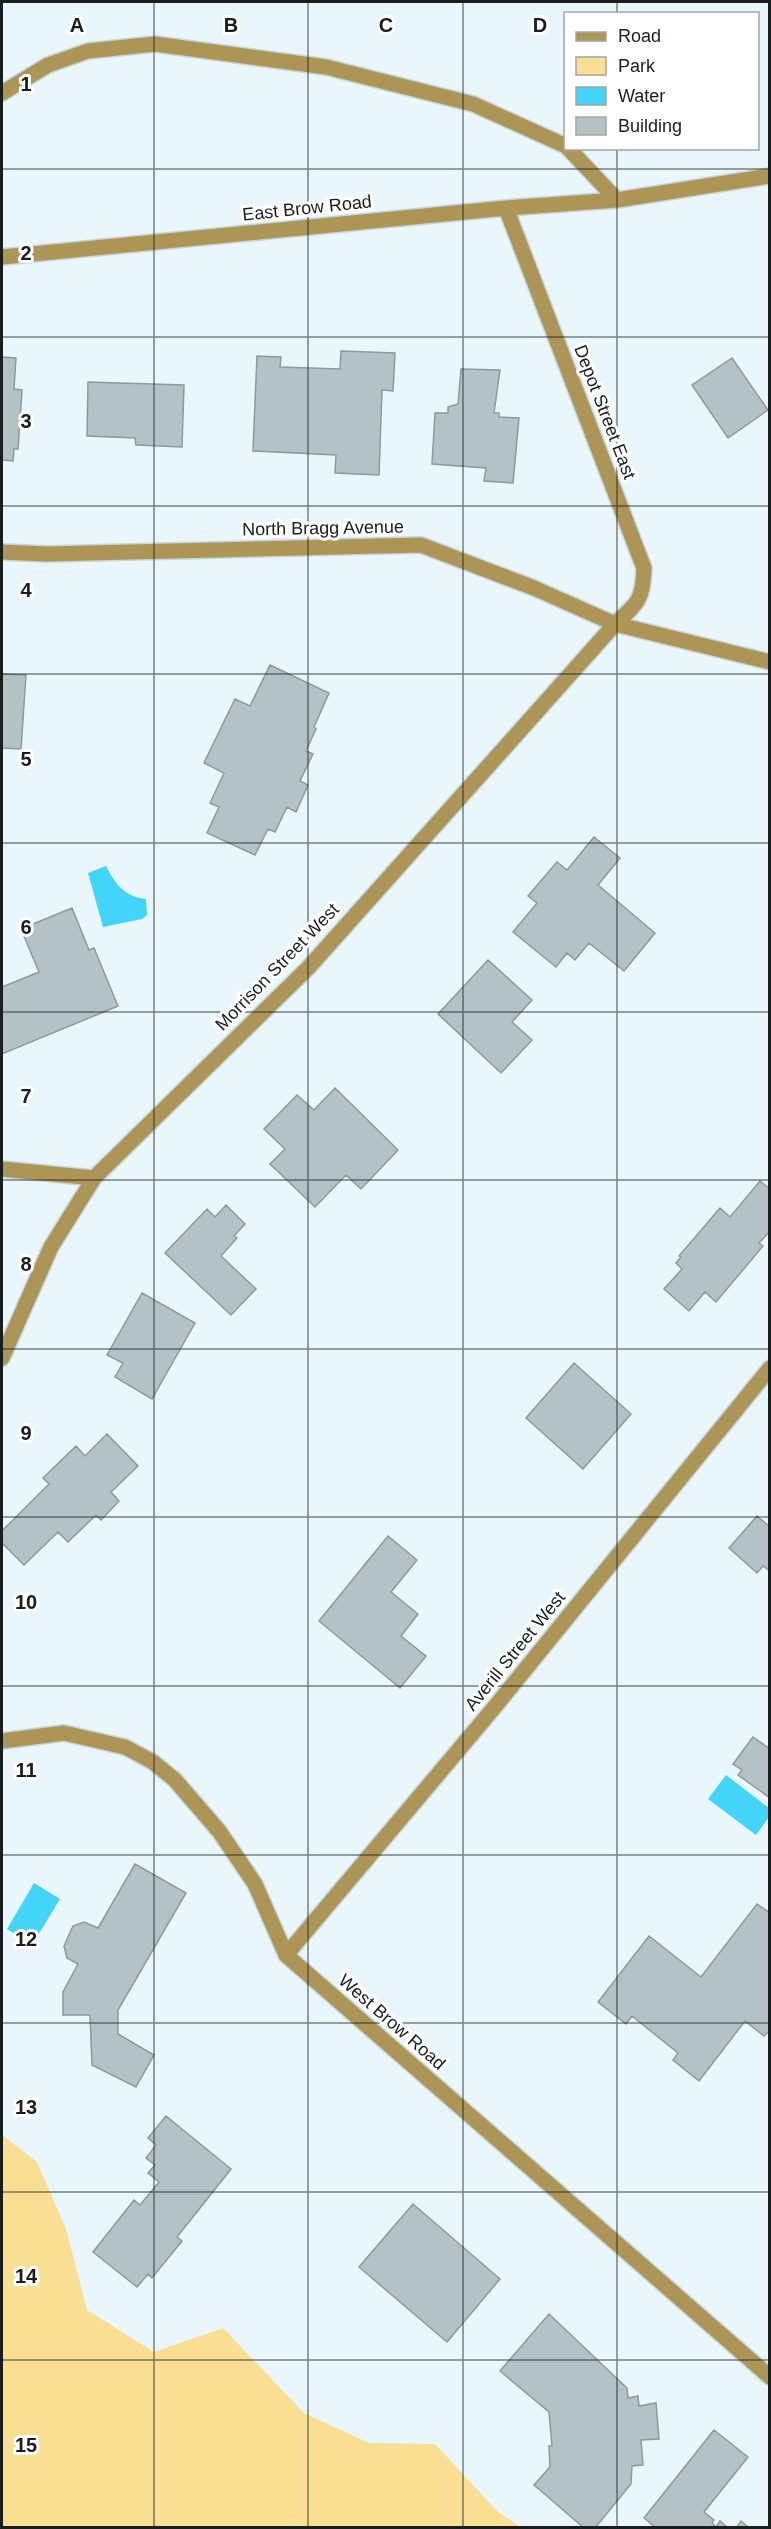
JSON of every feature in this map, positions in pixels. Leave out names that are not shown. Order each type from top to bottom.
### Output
[{"type":"street","points":[[2,93],[48,65],[88,51],[155,44],[326,66],[473,104],[564,146]]},
{"type":"street","points":[[570,150],[616,200]]},
{"type":"street","name":"East Brow Road","points":[[2,257],[506,208],[616,200],[770,176]]},
{"type":"street","name":"Depot Street East","points":[[506,208],[644,568],[643,587],[638,603],[615,624]]},
{"type":"street","name":"North Bragg Avenue","points":[[2,552],[47,554],[421,545],[534,588],[615,624],[770,662]]},
{"type":"street","name":"Morrison Street West","points":[[2,1358],[51,1247],[94,1178],[309,966],[615,624]]},
{"type":"street","points":[[2,1169],[94,1178]]},
{"type":"street","name":"Averill Street West","points":[[286,1955],[493,1709],[770,1368]]},
{"type":"street","name":"West Brow Road","points":[[2,1742],[64,1733],[125,1747],[153,1762],[175,1780],[219,1831],[255,1884],[286,1955],[770,2377]]},
{"type":"green space","points":[[2,2135],[37,2162],[66,2229],[87,2310],[154,2352],[223,2328],[304,2413],[369,2443],[435,2444],[498,2512],[521,2527],[2,2527]]},
{"type":"water","points":[[106,866],[126,892],[146,899],[147,915],[142,919],[103,927],[88,873]]},
{"type":"water","points":[[726,1775],[769,1808],[769,1817],[756,1835],[708,1799]]},
{"type":"water","points":[[34,1883],[60,1899],[32,1945],[7,1929]]},
{"type":"building","points":[[341,351],[395,353],[393,391],[382,390],[379,475],[335,473],[336,455],[253,451],[257,356],[281,357],[280,367],[340,369]]},
{"type":"building","points":[[2,357],[16,358],[14,389],[22,390],[18,449],[14,449],[13,461],[2,460]]},
{"type":"building","points":[[732,358],[768,410],[728,438],[692,385]]},
{"type":"building","points":[[461,369],[500,370],[494,413],[499,413],[499,417],[519,418],[513,483],[484,481],[486,468],[432,464],[435,413],[448,413],[448,407],[458,404]]},
{"type":"building","points":[[88,382],[184,385],[182,447],[136,445],[135,438],[87,436]]},
{"type":"building","points":[[270,665],[329,693],[306,751],[313,754],[300,781],[308,785],[296,812],[287,807],[275,832],[268,829],[255,855],[207,833],[219,807],[210,803],[224,773],[204,763],[235,699],[250,706]]},
{"type":"building","points":[[2,674],[26,675],[21,749],[2,748]]},
{"type":"building","points":[[594,837],[620,858],[598,885],[655,933],[624,971],[589,943],[575,960],[567,953],[556,967],[513,932],[537,903],[528,896],[557,862],[567,870]]},
{"type":"building","points":[[72,908],[89,950],[94,948],[118,1006],[2,1054],[2,987],[39,972],[21,929]]},
{"type":"building","points":[[488,960],[532,1000],[512,1022],[532,1040],[501,1073],[438,1014]]},
{"type":"building","points":[[335,1088],[398,1150],[361,1189],[346,1175],[315,1207],[270,1164],[285,1149],[264,1129],[297,1095],[314,1110]]},
{"type":"building","points":[[760,1181],[770,1189],[770,1231],[759,1243],[763,1246],[716,1302],[705,1292],[689,1311],[664,1289],[682,1269],[676,1263],[681,1257],[679,1256],[720,1208],[730,1217]]},
{"type":"building","points":[[226,1205],[245,1224],[234,1236],[237,1238],[221,1256],[256,1289],[231,1315],[165,1253],[207,1209],[215,1217]]},
{"type":"building","points":[[142,1293],[195,1323],[152,1399],[115,1377],[123,1363],[107,1355]]},
{"type":"building","points":[[574,1363],[631,1414],[583,1469],[526,1418]]},
{"type":"building","points":[[107,1434],[138,1466],[111,1492],[119,1501],[101,1520],[96,1515],[68,1542],[58,1532],[24,1565],[2,1543],[2,1531],[49,1484],[43,1478],[76,1446],[85,1456]]},
{"type":"building","points":[[757,1516],[770,1527],[770,1571],[763,1566],[757,1573],[729,1548]]},
{"type":"building","points":[[388,1536],[417,1560],[391,1592],[418,1614],[401,1636],[426,1656],[400,1688],[319,1621]]},
{"type":"building","points":[[753,1737],[770,1749],[770,1798],[738,1775],[742,1770],[733,1764]]},
{"type":"building","points":[[135,1864],[186,1893],[118,2010],[118,2034],[154,2055],[136,2087],[92,2065],[90,2015],[63,2015],[63,1992],[78,1964],[67,1958],[64,1946],[73,1926],[84,1922],[98,1928]]},
{"type":"building","points":[[757,1904],[770,1913],[770,2030],[764,2036],[745,2021],[699,2081],[673,2060],[678,2053],[632,2016],[626,2024],[598,2002],[649,1936],[701,1977]]},
{"type":"building","points":[[166,2116],[231,2169],[177,2237],[182,2241],[152,2278],[148,2274],[137,2287],[93,2252],[134,2200],[140,2205],[159,2182],[148,2173],[155,2165],[146,2158],[156,2145],[148,2138]]},
{"type":"building","points":[[413,2204],[500,2279],[447,2342],[359,2267]]},
{"type":"building","points":[[549,2314],[627,2388],[628,2398],[638,2396],[639,2406],[656,2403],[659,2439],[641,2440],[643,2465],[632,2466],[631,2484],[595,2528],[584,2528],[534,2485],[550,2467],[549,2446],[552,2446],[549,2412],[500,2371]]},
{"type":"building","points":[[714,2430],[748,2457],[704,2512],[714,2520],[712,2523],[716,2527],[720,2521],[728,2528],[656,2528],[644,2518]]},
{"type":"building","points":[[741,2521],[749,2528],[736,2528]]}]
